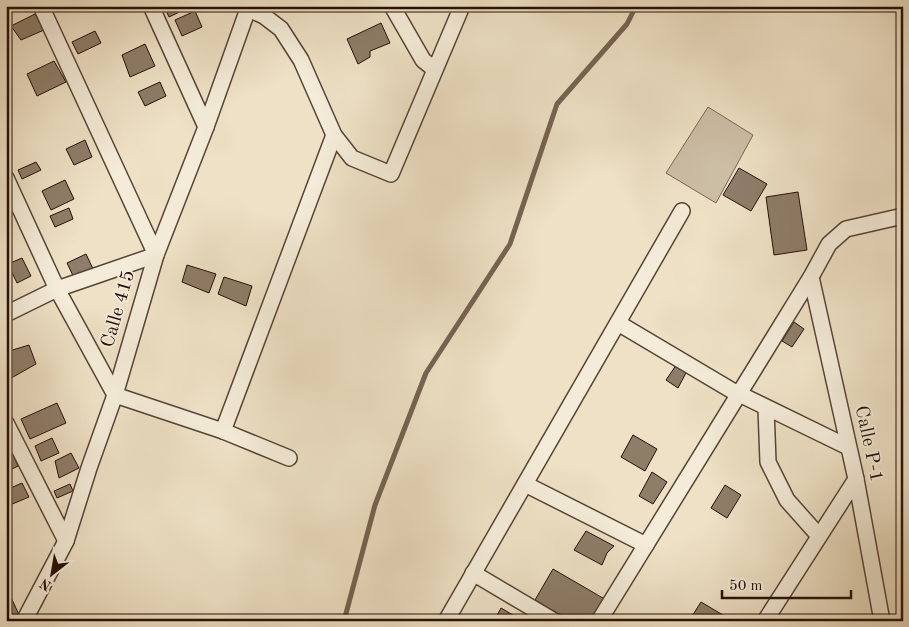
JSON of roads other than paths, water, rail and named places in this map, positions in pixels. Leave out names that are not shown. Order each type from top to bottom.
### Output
[{"type":"street","points":[[6,314],[57,289],[156,255],[41,6]]},
{"type":"street","points":[[151,6],[206,127]]},
{"type":"street","points":[[392,6],[423,60],[434,69]]},
{"type":"street","points":[[248,7],[264,16],[280,29],[301,60],[334,135],[352,158],[391,174],[462,6]]},
{"type":"street","name":"Calle 415","points":[[24,621],[66,541],[89,468],[116,395],[156,255],[206,127],[248,7]]},
{"type":"street","points":[[223,431],[334,135]]},
{"type":"street","points":[[6,178],[57,289],[116,395],[223,431],[289,458]]},
{"type":"street","points":[[446,621],[682,211]]},
{"type":"street","points":[[599,621],[811,277],[829,244],[846,229],[903,216]]},
{"type":"street","name":"Calle P-1","points":[[811,277],[856,479],[882,621]]},
{"type":"street","points":[[618,324],[739,394],[848,447]]},
{"type":"street","points":[[766,408],[768,462],[787,500],[819,536]]},
{"type":"street","points":[[6,423],[66,541]]},
{"type":"street","points":[[765,621],[856,479]]},
{"type":"street","points":[[525,484],[646,546]]},
{"type":"street","points":[[474,573],[554,621]]},
{"type":"waterway","points":[[344,621],[375,505],[426,373],[510,244],[557,104],[627,24],[636,6]]}]
